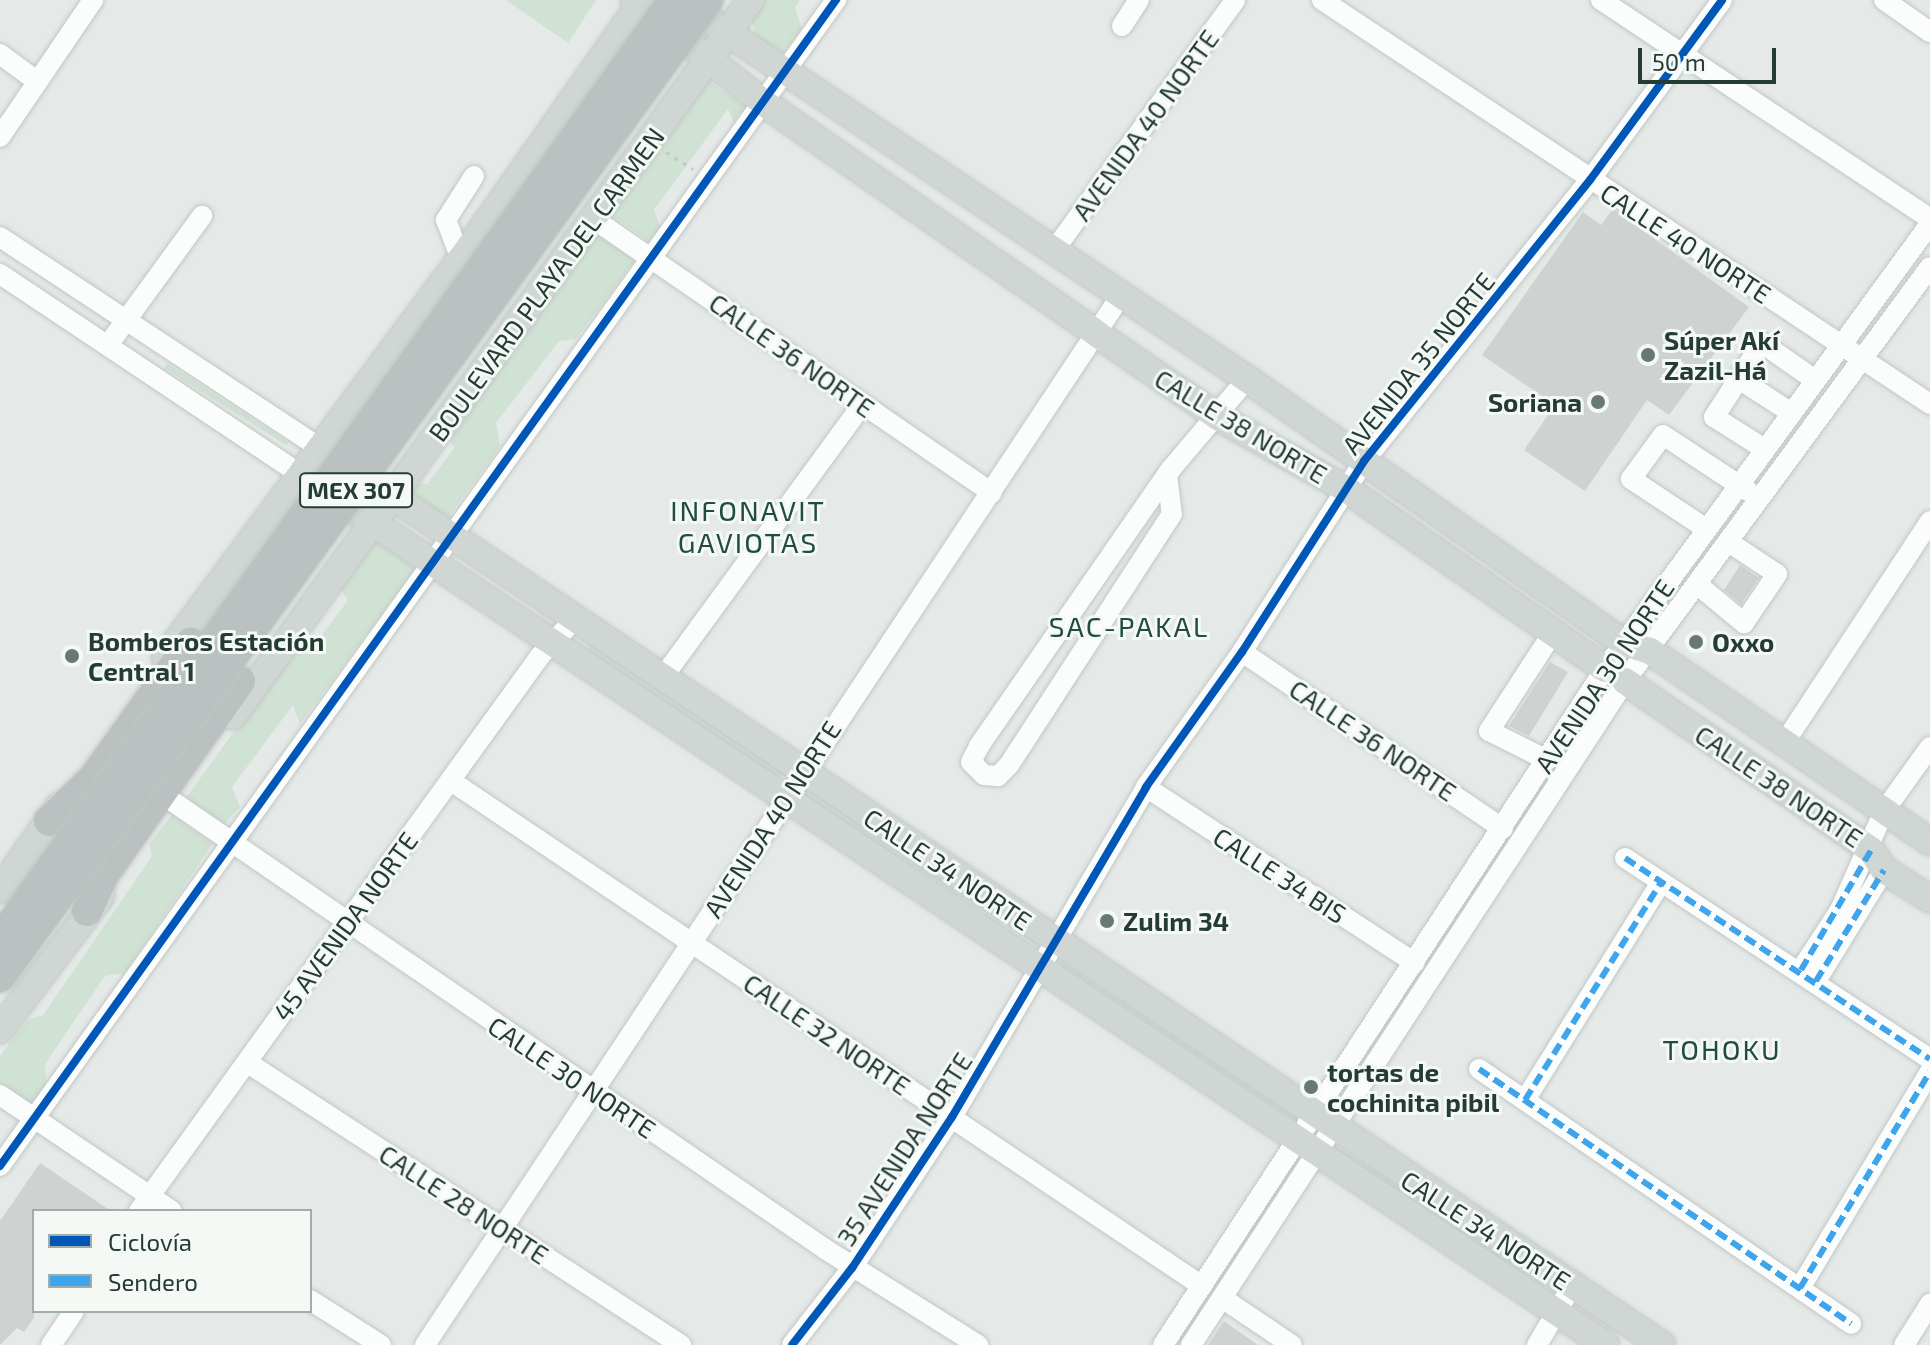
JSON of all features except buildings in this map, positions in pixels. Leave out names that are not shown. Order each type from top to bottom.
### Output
[{"type":"highway","name":"MEX 307","points":[[0,940],[677,0]]},
{"type":"highway","name":"MEX 307","points":[[0,977],[444,369],[708,0]]},
{"type":"highway","points":[[49,821],[93,779],[382,385],[429,341]]},
{"type":"highway","points":[[87,911],[104,874],[426,418],[444,369]]},
{"type":"main road","name":"CALLE 38 NORTE","points":[[677,0],[728,30],[1122,294],[1624,643],[1650,651],[1783,745],[1930,842]]},
{"type":"main road","name":"BOULEVARD PLAYA DEL CARMEN","points":[[0,1030],[374,528],[592,218],[751,0]]},
{"type":"main road","name":"CALLE 38 NORTE","points":[[639,1],[707,60],[764,103],[1218,417],[1346,489],[1554,631],[1930,899]]},
{"type":"main road","points":[[0,890],[461,259],[639,1]]},
{"type":"main road","points":[[552,128],[578,114],[606,120],[619,135],[624,176]]},
{"type":"main road","name":"CALLE 34 NORTE","points":[[320,448],[1322,1122],[1662,1345]]},
{"type":"main road","name":"CALLE 34 NORTE","points":[[301,475],[374,528],[553,642],[1606,1345]]},
{"type":"street","points":[[0,137],[93,0]]},
{"type":"street","points":[[0,1166],[37,1119],[231,841],[450,537],[654,260],[836,0]]},
{"type":"street","points":[[1122,26],[1139,0]]},
{"type":"street","name":"AVENIDA 40 NORTE","points":[[1055,249],[1235,0]]},
{"type":"street","points":[[1601,0],[1930,222]]},
{"type":"street","name":"AVENIDA 35 NORTE","points":[[1040,968],[1146,787],[1242,652],[1364,461],[1590,180],[1722,0]]},
{"type":"street","points":[[1884,0],[1930,32]]},
{"type":"street","name":"CALLE 40 NORTE","points":[[1324,1],[1930,404]]},
{"type":"street","points":[[0,54],[38,82]]},
{"type":"street","points":[[461,259],[446,220],[474,176]]},
{"type":"street","points":[[108,345],[202,216]]},
{"type":"street","name":"CALLE 36 NORTE","points":[[592,218],[992,493]]},
{"type":"street","name":"AVENIDA 30 NORTE","points":[[1306,1147],[1615,675],[1624,643],[1930,222]]},
{"type":"street","points":[[0,237],[320,448]]},
{"type":"street","name":"AVENIDA 30 NORTE","points":[[1322,1122],[1415,963],[1547,760],[1615,675],[1650,651],[1930,267]]},
{"type":"street","points":[[0,274],[301,475]]},
{"type":"street","name":"AVENIDA 40 NORTE","points":[[425,1345],[498,1226],[593,1091],[802,770],[992,493],[1122,294]]},
{"type":"street","points":[[1763,448],[1714,417],[1762,343],[1815,380]]},
{"type":"street","points":[[1167,475],[1172,514],[1009,765],[998,776],[984,775],[971,758],[1167,475],[1247,379]]},
{"type":"street","points":[[1739,379],[1790,412]]},
{"type":"street","points":[[663,677],[863,404]]},
{"type":"street","points":[[1705,528],[1631,479],[1663,435],[1762,500]]},
{"type":"street","points":[[1783,745],[1930,521]]},
{"type":"street","points":[[1698,585],[1744,623],[1777,574],[1730,543]]},
{"type":"street","name":"45 AVENIDA NORTE","points":[[144,1204],[248,1063],[343,923],[553,642],[573,621]]},
{"type":"street","points":[[1547,760],[1489,731],[1554,631]]},
{"type":"street","name":"CALLE 36 NORTE","points":[[1242,652],[1503,829]]},
{"type":"street","points":[[1808,975],[1878,860],[1884,811],[1930,747]]},
{"type":"street","name":"CALLE 32 NORTE","points":[[451,781],[1202,1286]]},
{"type":"street","name":"CALLE 34 BIS","points":[[1146,787],[1415,963]]},
{"type":"street","name":"CALLE 30 NORTE","points":[[172,801],[343,923],[852,1268],[978,1345]]},
{"type":"street","points":[[1625,858],[1808,975],[1930,1059]]},
{"type":"street","points":[[1525,1100],[1661,882]]},
{"type":"street","name":"35 AVENIDA NORTE","points":[[792,1345],[852,1268],[952,1117],[1040,968]]},
{"type":"street","name":"CALLE 28 NORTE","points":[[248,1063],[681,1345]]},
{"type":"street","points":[[1479,1069],[1851,1324]]},
{"type":"street","points":[[1800,1288],[1930,1072]]},
{"type":"street","points":[[0,1095],[37,1119],[144,1204],[164,1209]]},
{"type":"street","points":[[1163,1345],[1202,1286],[1306,1147]]},
{"type":"street","points":[[1191,1345],[1222,1298],[1306,1147]]},
{"type":"street","points":[[1537,1345],[1572,1286]]},
{"type":"street","points":[[1222,1298],[1292,1345]]},
{"type":"street","points":[[312,1301],[381,1345]]},
{"type":"street","points":[[1904,1345],[1930,1304]]},
{"type":"street","points":[[55,1344],[73,1313]]},
{"type":"green space","points":[[506,0],[596,0],[568,43]]},
{"type":"green space","points":[[766,0],[800,0],[795,8],[802,28],[782,55],[756,37],[751,19]]},
{"type":"green space","points":[[709,81],[745,106],[734,122],[728,109],[654,210],[660,226],[650,242],[610,214]]},
{"type":"green space","points":[[599,231],[634,261],[576,339],[559,341],[496,423],[500,446],[445,522],[405,495],[414,482],[427,484],[455,447],[450,442],[468,408]]},
{"type":"green space","points":[[167,363],[288,442],[287,446],[164,368]]},
{"type":"green space","points":[[378,541],[416,568],[300,724],[293,705],[232,787],[240,807],[224,824],[185,799],[296,646],[308,654],[348,600],[338,585],[366,545]]},
{"type":"green space","points":[[590,645],[785,775],[777,777],[585,651]]},
{"type":"green space","points":[[1605,689],[1609,689],[1328,1112],[1330,1107]]},
{"type":"green space","points":[[803,786],[1037,942],[1038,946],[799,793]]},
{"type":"green space","points":[[172,815],[213,843],[125,973],[105,976],[45,1064],[47,1086],[32,1105],[0,1082],[0,1056],[27,1020],[43,1015],[152,856],[149,844]]},
{"type":"green space","points":[[1061,960],[1297,1118],[1297,1122],[1060,967]]},
{"type":"green space","points":[[1330,1143],[1427,1202],[1555,1293],[1326,1149]]},
{"type":"green space","points":[[1298,1160],[1180,1345],[1175,1345],[1293,1165]]},
{"type":"marked path","points":[[1801,970],[1871,850]]},
{"type":"marked path","points":[[1625,858],[1930,1059]]},
{"type":"marked path","points":[[1816,981],[1884,870]]},
{"type":"marked path","points":[[1525,1100],[1661,882]]},
{"type":"marked path","points":[[1479,1069],[1851,1324]]},
{"type":"marked path","points":[[1800,1288],[1930,1072]]},
{"type":"cycle path","points":[[0,1166],[836,0]]},
{"type":"cycle path","points":[[792,1345],[852,1268],[952,1117],[1146,787],[1242,652],[1364,461],[1590,180],[1722,0]]},
{"type":"place","name":"Súper Akí Zazil-Há","points":[[1648,355]]},
{"type":"place","name":"Soriana","points":[[1598,402]]},
{"type":"place","name":"Oxxo","points":[[1696,642]]},
{"type":"place","name":"Bomberos Estación Central 1","points":[[72,656]]},
{"type":"place","name":"Zulim 34","points":[[1107,921]]},
{"type":"place","name":"tortas de cochinita pibil","points":[[1311,1087]]},
{"type":"district","name":"INFONAVIT GAVIOTAS","points":[[748,526]]},
{"type":"district","name":"SAC-PAKAL","points":[[1129,626]]},
{"type":"district","name":"TOHOKU","points":[[1722,1049]]}]
